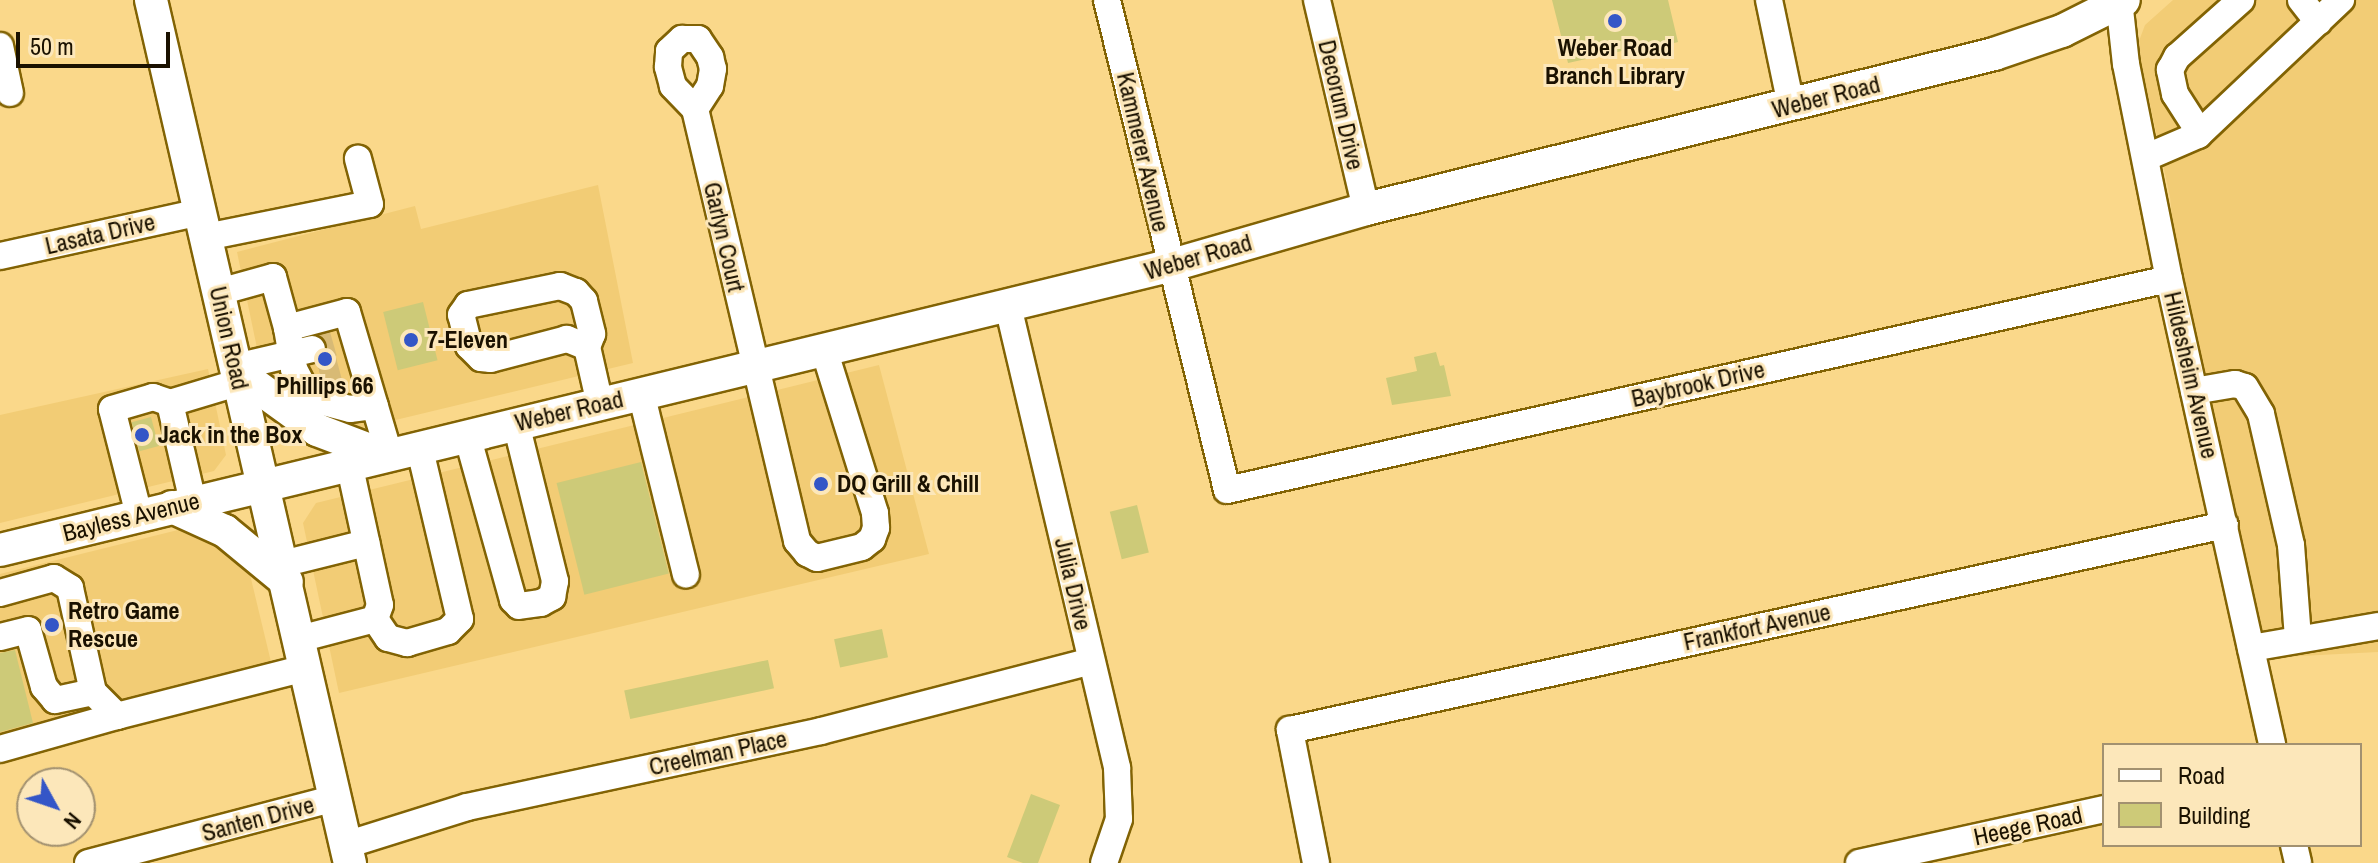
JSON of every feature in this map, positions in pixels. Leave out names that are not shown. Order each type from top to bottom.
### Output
[{"type":"main road","name":"Union Road","points":[[151,0],[348,854]]},
{"type":"main road","name":"Weber Road","points":[[263,485],[1169,266],[1366,209],[1994,54],[2062,31],[2121,1]]},
{"type":"main road","points":[[238,374],[317,430],[397,452]]},
{"type":"main road","name":"Bayless Avenue","points":[[0,550],[263,485]]},
{"type":"main road","points":[[182,504],[284,573]]},
{"type":"street","name":"Kammerer Avenue","points":[[1107,0],[1169,266],[1227,490]]},
{"type":"street","name":"Decorum Drive","points":[[1317,0],[1366,209]]},
{"type":"street","points":[[1769,0],[1791,105]]},
{"type":"street","points":[[2200,133],[2175,94],[2170,70],[2177,57],[2241,0]]},
{"type":"street","points":[[2301,0],[2318,22]]},
{"type":"street","points":[[2147,157],[2200,133],[2341,0]]},
{"type":"street","name":"Hildesheim Avenue","points":[[2121,1],[2126,64],[2169,279],[2272,743]]},
{"type":"street","points":[[0,46],[10,93]]},
{"type":"street","name":"Garlyn Court","points":[[695,109],[753,366],[797,541],[807,553],[817,558],[862,547],[872,539],[876,528],[875,513],[824,349]]},
{"type":"street","name":"Lasata Drive","points":[[0,256],[203,225],[370,204],[358,159]]},
{"type":"street","points":[[219,292],[273,277],[287,328],[323,346],[330,372],[375,406],[397,452],[460,619],[448,631],[407,643],[388,638],[375,619]]},
{"type":"street","name":"Baybrook Drive","points":[[1227,490],[2169,279]]},
{"type":"street","points":[[587,347],[567,339],[491,359],[481,358],[469,346],[461,315],[468,305],[560,286],[569,287],[584,301],[592,334],[587,347],[600,404]]},
{"type":"street","name":"Julia Drive","points":[[1008,306],[1117,768],[1119,819],[1104,863]]},
{"type":"street","points":[[139,515],[112,409],[153,397],[170,403],[238,374],[323,346],[347,312],[287,328]]},
{"type":"street","points":[[323,346],[330,372],[316,400],[332,407],[350,409],[375,406]]},
{"type":"street","points":[[2194,391],[2235,384],[2245,387],[2261,414],[2310,636]]},
{"type":"street","points":[[641,393],[686,575]]},
{"type":"street","points":[[170,403],[182,504]]},
{"type":"street","points":[[467,435],[513,600],[519,606],[541,603],[552,597],[555,581],[516,423]]},
{"type":"street","points":[[0,749],[117,716],[302,653],[375,619],[380,605],[349,463]]},
{"type":"street","name":"Frankfort Avenue","points":[[1316,863],[1290,730],[2225,525]]},
{"type":"street","points":[[284,573],[366,543]]},
{"type":"street","points":[[0,593],[54,578],[70,588],[93,692],[117,716]]},
{"type":"street","points":[[2251,648],[2378,626]]},
{"type":"street","points":[[0,637],[28,630],[44,687],[55,700],[93,692]]},
{"type":"street","name":"Creelman Place","points":[[348,854],[467,807],[821,731],[1091,661]]},
{"type":"street","name":"Santen Drive","points":[[88,863],[335,798]]},
{"type":"street","name":"Heege Road","points":[[1859,863],[2102,809]]},
{"type":"shaded area","points":[[2173,0],[2378,0],[2378,652],[2263,658],[2178,272],[2170,197],[2141,62],[2139,41],[2145,25]]},
{"type":"shaded area","points":[[598,185],[633,363],[358,429],[337,427],[275,386],[257,348],[237,252],[415,206],[421,229]]},
{"type":"shaded area","points":[[879,365],[929,554],[339,693],[303,523],[316,503]]},
{"type":"shaded area","points":[[208,369],[226,455],[214,471],[0,523],[0,415]]},
{"type":"shaded area","points":[[186,528],[207,530],[247,562],[278,691],[0,762],[0,574]]},
{"type":"building","name":"Weber Road Branch Library","points":[[1552,0],[1668,0],[1678,42],[1632,54],[1631,49],[1568,63]]},
{"type":"building","name":"7-Eleven","points":[[423,302],[438,360],[398,370],[383,312]]},
{"type":"building","points":[[1436,352],[1440,366],[1444,365],[1451,396],[1392,405],[1386,378],[1417,371],[1414,357]]},
{"type":"building","name":"Jack in the Box","points":[[151,417],[159,446],[139,451],[132,422]]},
{"type":"building","points":[[641,462],[669,574],[584,595],[557,483]]},
{"type":"building","points":[[1137,505],[1149,553],[1122,559],[1110,512]]},
{"type":"building","points":[[882,629],[888,657],[840,668],[834,639]]},
{"type":"building","points":[[15,650],[33,723],[0,732],[0,653]]},
{"type":"building","points":[[768,660],[774,688],[630,719],[624,691]]},
{"type":"building","points":[[1031,794],[1060,805],[1038,863],[1023,863],[1007,857]]},
{"type":"tunnel","points":[[312,349],[333,343]]},
{"type":"tunnel","points":[[320,375],[339,370]]},
{"type":"place","name":"Weber Road Branch Library","points":[[1615,21]]},
{"type":"place","name":"7-Eleven","points":[[411,340]]},
{"type":"place","name":"Phillips 66","points":[[325,359]]},
{"type":"place","name":"Jack in the Box","points":[[142,435]]},
{"type":"place","name":"DQ Grill & Chill","points":[[821,484]]},
{"type":"place","name":"Retro Game Rescue","points":[[52,625]]}]
